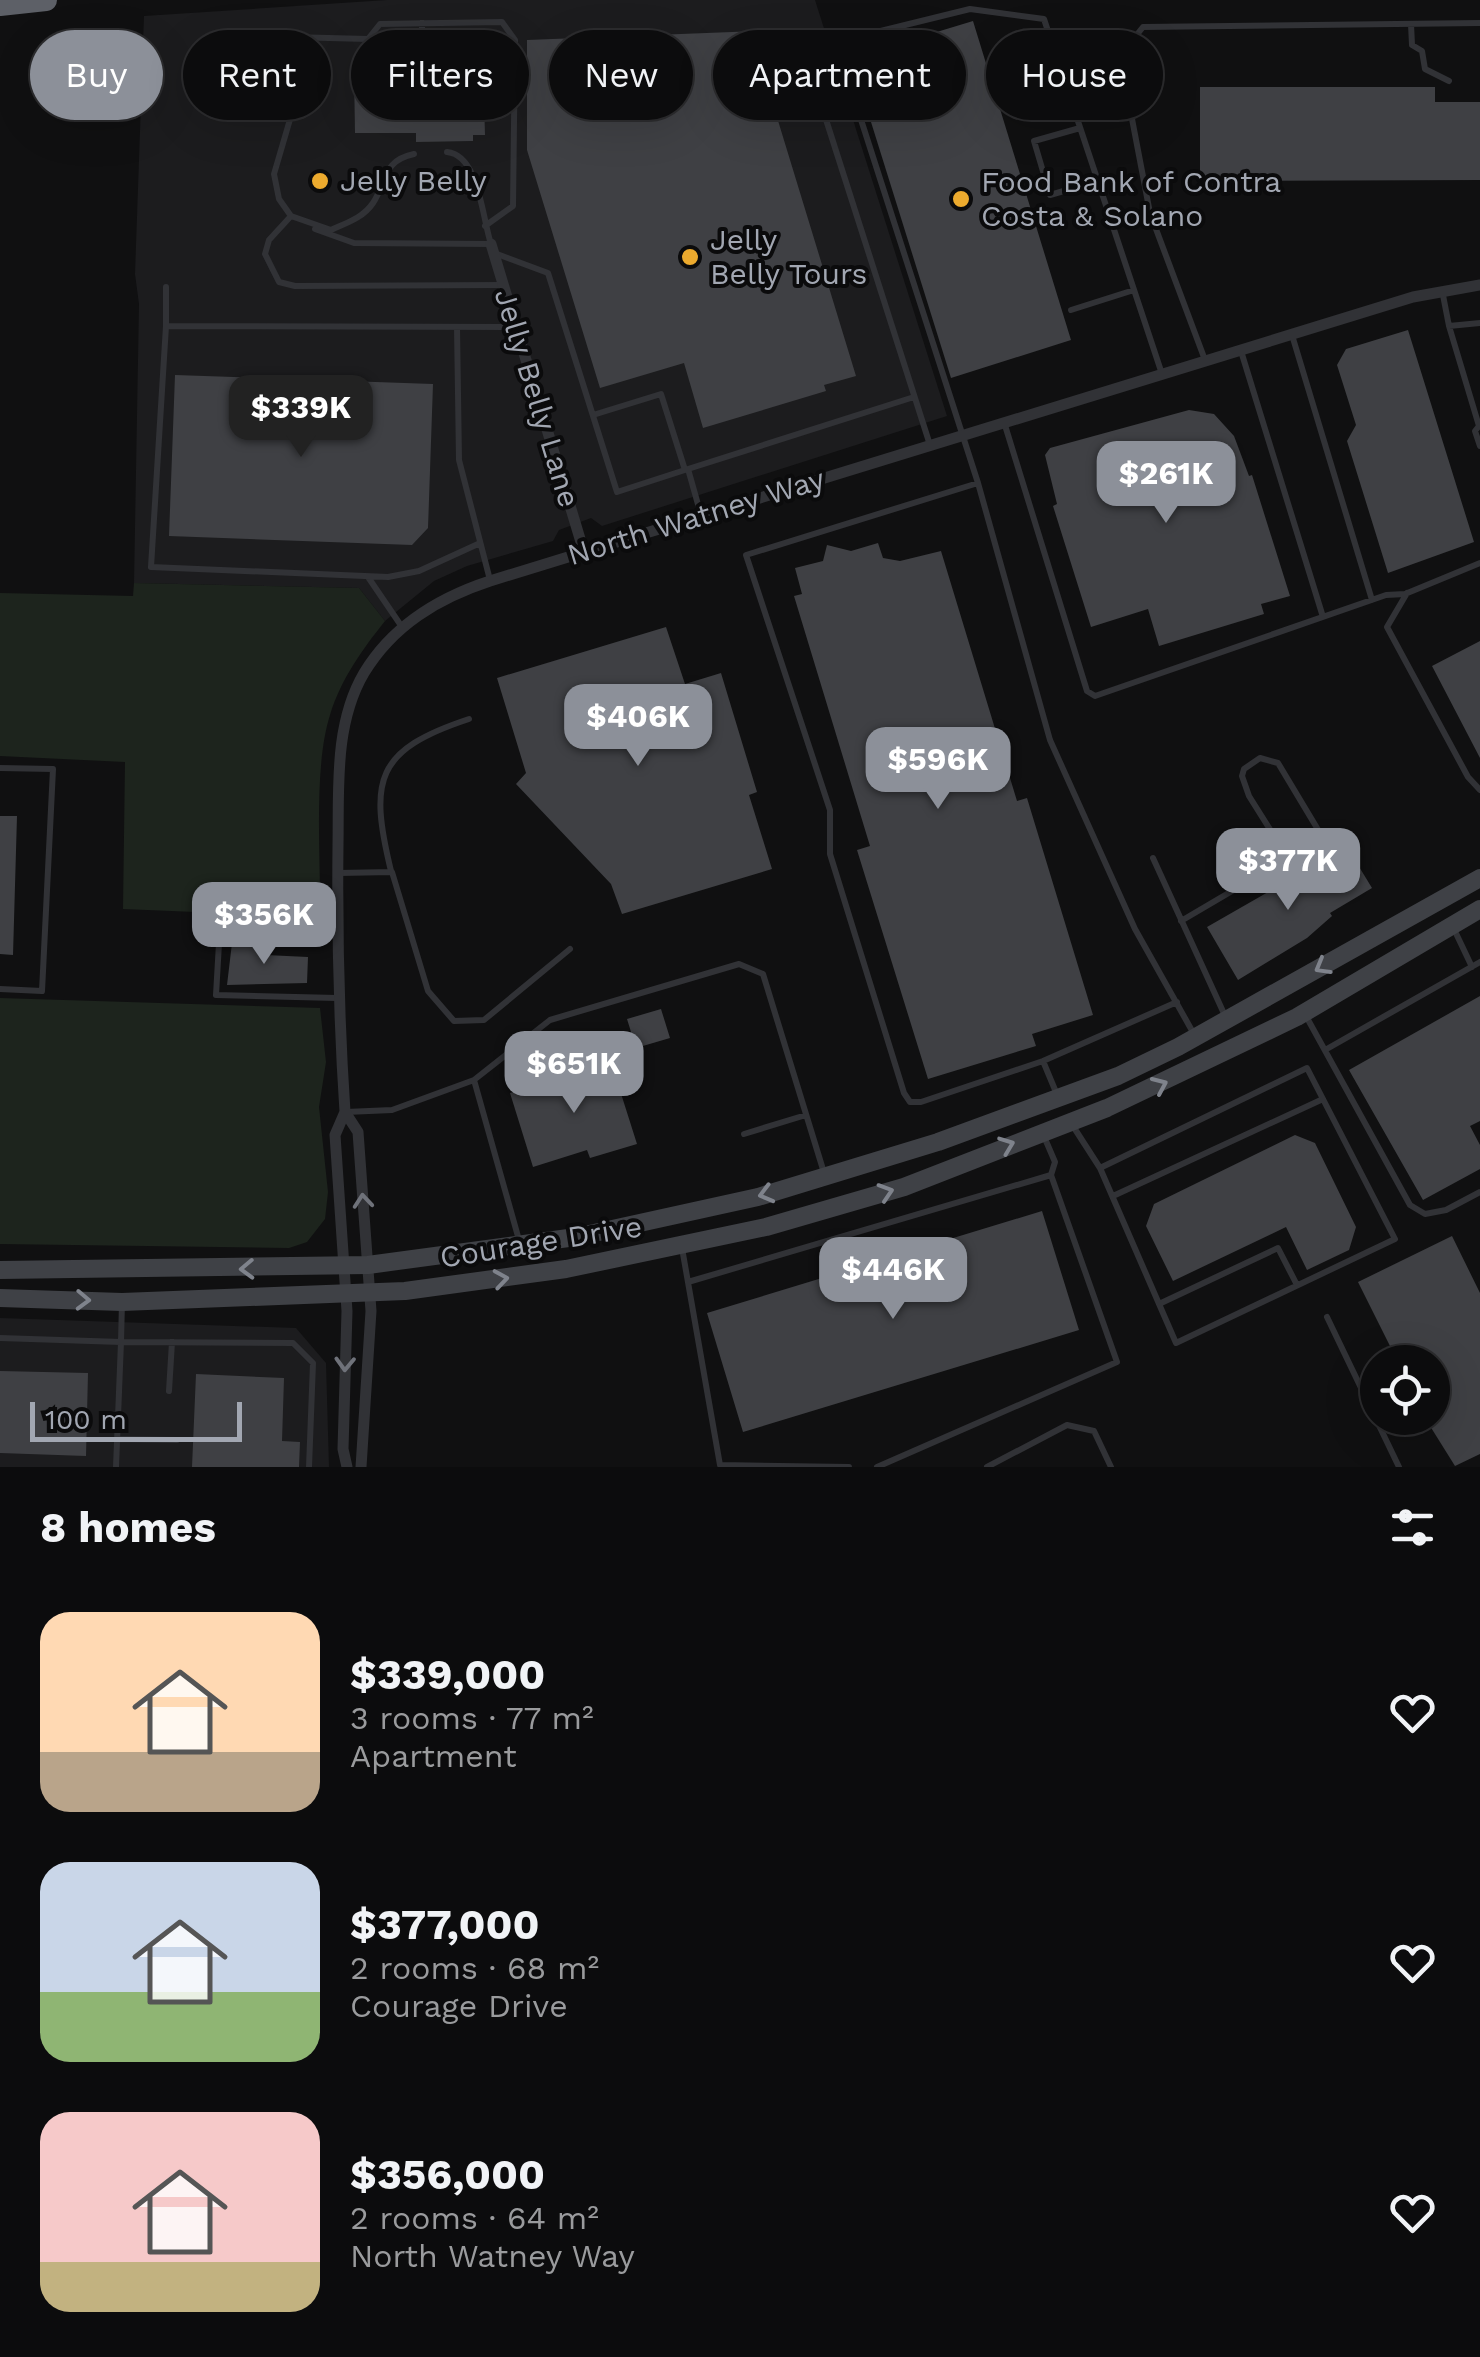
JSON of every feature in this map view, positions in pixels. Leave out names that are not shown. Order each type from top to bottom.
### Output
[{"type":"highway","points":[[0,6],[46,0]]},
{"type":"street","name":"Jelly Belly Lane","points":[[493,248],[584,552]]},
{"type":"street","name":"North Watney Way","points":[[347,1467],[343,1449],[346,1293],[335,1134],[345,1112],[336,932],[342,744],[349,708],[364,674],[402,627],[426,608],[490,581],[1442,289],[1480,285]]},
{"type":"street","name":"Courage Drive","points":[[0,1270],[368,1266],[520,1246],[665,1219],[825,1178],[1118,1076],[1196,1037],[1480,878]]},
{"type":"street","points":[[1438,904],[1450,922]]},
{"type":"street","name":"Courage Drive","points":[[0,1298],[122,1302],[369,1293],[474,1283],[682,1247],[860,1200],[1070,1122],[1190,1072],[1304,1012],[1450,922],[1480,908]]},
{"type":"street","points":[[1058,1098],[1070,1122]]},
{"type":"street","name":"North Watney Way","points":[[345,1112],[358,1132],[368,1266],[365,1451],[361,1467]]},
{"type":"lane","points":[[1162,374],[1044,19],[970,10],[836,42],[963,435],[1050,740],[1102,863],[1196,1037]]},
{"type":"lane","points":[[485,226],[513,206],[515,40],[502,22],[380,24],[368,39],[289,37],[291,116],[274,174],[279,199],[291,216],[354,242],[493,248],[548,273],[617,492],[914,398]]},
{"type":"lane","points":[[422,23],[422,30]]},
{"type":"lane","points":[[1205,361],[1150,213],[1120,56],[1143,26],[1480,23]]},
{"type":"lane","points":[[1411,24],[1412,45],[1422,51],[1425,69],[1449,81]]},
{"type":"lane","points":[[826,120],[930,445]]},
{"type":"lane","points":[[1080,128],[1034,141],[1050,194],[1098,181]]},
{"type":"lane","points":[[447,152],[462,156],[471,166],[493,248]]},
{"type":"lane","points":[[309,226],[331,230],[357,219],[374,202],[385,171],[394,161],[414,154]]},
{"type":"lane","points":[[291,216],[269,240],[265,254],[279,282],[294,286],[504,284]]},
{"type":"lane","points":[[166,288],[152,567],[367,576],[419,571],[478,544]]},
{"type":"lane","points":[[1442,289],[1479,426],[1475,431],[1480,446]]},
{"type":"lane","points":[[1071,310],[1134,290]]},
{"type":"lane","points":[[1449,326],[1480,322]]},
{"type":"lane","points":[[166,326],[516,327]]},
{"type":"lane","points":[[457,327],[459,460],[490,581]]},
{"type":"lane","points":[[1292,335],[1372,600]]},
{"type":"lane","points":[[1240,350],[1323,618]]},
{"type":"lane","points":[[593,415],[661,394],[701,516]]},
{"type":"lane","points":[[1004,422],[1087,691],[1095,696],[1372,600],[1407,593],[1480,563]]},
{"type":"lane","points":[[978,484],[746,555],[830,810],[830,854],[904,1092],[910,1102],[920,1102],[1043,1061],[1177,1002]]},
{"type":"lane","points":[[367,576],[402,627]]},
{"type":"lane","points":[[1407,593],[1386,627],[1468,777],[1480,790]]},
{"type":"lane","points":[[469,719],[426,734],[392,761],[377,798],[392,872],[428,991],[454,1022],[484,1020],[570,949]]},
{"type":"lane","points":[[1181,921],[1323,838],[1278,763],[1260,758],[1244,768],[1244,785],[1288,858]]},
{"type":"lane","points":[[0,768],[54,769],[42,991],[0,989]]},
{"type":"lane","points":[[1153,858],[1226,1019]]},
{"type":"lane","points":[[338,873],[392,872]]},
{"type":"lane","points":[[1325,1050],[1476,965],[1450,922]]},
{"type":"lane","points":[[336,932],[220,926],[216,995],[337,998]]},
{"type":"lane","points":[[345,1112],[392,1110],[474,1080],[550,1020],[739,964],[763,974],[825,1178]]},
{"type":"lane","points":[[1304,1012],[1410,1205],[1425,1214],[1446,1210],[1480,1192]]},
{"type":"lane","points":[[1043,1061],[1058,1098]]},
{"type":"lane","points":[[1070,1122],[1114,1196],[1176,1343],[1396,1239],[1307,1068],[1100,1168]]},
{"type":"lane","points":[[474,1080],[520,1246]]},
{"type":"lane","points":[[1114,1196],[1323,1099]]},
{"type":"lane","points":[[744,1134],[806,1115]]},
{"type":"lane","points":[[877,1467],[1117,1362],[1050,1176],[1055,1162],[1042,1132]]},
{"type":"lane","points":[[688,1282],[1050,1176]]},
{"type":"lane","points":[[682,1247],[720,1465],[849,1467]]},
{"type":"lane","points":[[1159,1304],[1278,1248],[1297,1286]]},
{"type":"lane","points":[[116,1467],[122,1302]]},
{"type":"lane","points":[[1327,1317],[1399,1467]]},
{"type":"lane","points":[[0,1338],[293,1343],[313,1363],[309,1467]]},
{"type":"lane","points":[[169,1392],[172,1342]]},
{"type":"lane","points":[[987,1467],[1067,1425],[1094,1431],[1111,1467]]},
{"type":"lane","points":[[117,1440],[177,1440]]},
{"type":"shaded area","points":[[387,0],[815,0],[825,30],[713,30],[713,120],[853,120],[947,416],[602,526],[591,518],[559,530],[553,541],[467,566],[434,581],[385,621],[359,588],[134,583],[139,304],[135,274],[140,120],[163,120],[163,30],[144,30],[144,16]]},
{"type":"shaded area","points":[[134,583],[359,588],[385,621],[346,677],[325,737],[320,787],[320,917],[123,909],[125,762],[0,756],[0,593],[133,596]]},
{"type":"shaded area","points":[[0,998],[320,1008],[326,1062],[319,1107],[328,1192],[325,1219],[307,1242],[289,1248],[0,1244]]},
{"type":"shaded area","points":[[0,1318],[296,1328],[326,1363],[329,1467],[0,1467]]},
{"type":"building","name":"Food Bank of Contra Costa & Solano","points":[[973,21],[986,63],[986,120],[1003,120],[1071,340],[951,378],[870,120],[966,120],[966,30],[943,30]]},
{"type":"building","name":"Jelly Belly Tours","points":[[713,33],[713,120],[778,120],[856,376],[824,385],[826,391],[703,428],[684,363],[600,388],[527,150],[529,40],[549,39],[549,120],[693,120],[693,34]]},
{"type":"building","points":[[1200,87],[1435,87],[1435,102],[1480,102],[1480,180],[1200,181]]},
{"type":"building","points":[[355,120],[485,120],[485,135],[473,135],[473,141],[416,142],[416,133],[355,133]]},
{"type":"building","points":[[1408,330],[1474,542],[1388,573],[1347,441],[1356,425],[1337,365],[1346,349]]},
{"type":"building","points":[[175,375],[433,384],[428,528],[412,545],[169,536]]},
{"type":"building","points":[[1189,410],[1214,414],[1234,436],[1249,476],[1252,475],[1290,596],[1261,604],[1264,614],[1159,646],[1148,609],[1091,627],[1053,506],[1057,504],[1045,455],[1050,448]]},
{"type":"building","points":[[878,543],[883,558],[900,561],[941,551],[1017,801],[1027,798],[1093,1015],[1032,1034],[1036,1046],[928,1079],[857,850],[870,846],[794,596],[802,594],[795,568],[823,561],[827,545],[851,551]]},
{"type":"building","points":[[666,627],[685,684],[721,673],[757,792],[749,795],[772,869],[622,914],[611,884],[516,784],[526,773],[497,678]]},
{"type":"building","points":[[1480,641],[1480,758],[1432,666]]},
{"type":"building","points":[[0,816],[17,816],[13,955],[0,954]]},
{"type":"building","points":[[1347,847],[1372,888],[1330,913],[1332,916],[1307,938],[1238,980],[1207,927]]},
{"type":"building","points":[[232,943],[267,944],[266,955],[308,957],[307,983],[227,985]]},
{"type":"building","points":[[1480,996],[1480,1121],[1470,1126],[1480,1145],[1480,1169],[1423,1200],[1349,1070]]},
{"type":"building","points":[[661,1009],[670,1038],[636,1048],[627,1019]]},
{"type":"building","points":[[611,1062],[637,1144],[590,1158],[587,1150],[533,1167],[510,1093]]},
{"type":"building","points":[[1295,1135],[1315,1143],[1356,1227],[1349,1250],[1307,1270],[1286,1227],[1173,1281],[1146,1226],[1154,1204]]},
{"type":"building","points":[[1042,1211],[1079,1330],[743,1432],[707,1313]]},
{"type":"building","points":[[1452,1236],[1480,1293],[1480,1454],[1455,1466],[1436,1435],[1450,1435],[1450,1345],[1390,1345],[1358,1282]]},
{"type":"building","points":[[0,1371],[88,1373],[86,1456],[0,1453]]},
{"type":"building","points":[[196,1374],[284,1378],[282,1441],[300,1442],[299,1467],[192,1467]]},
{"type":"place","name":"Jelly Belly","points":[[320,181]]},
{"type":"place","name":"Food Bank of Contra Costa & Solano","points":[[961,199]]},
{"type":"place","name":"Jelly Belly Tours","points":[[690,257]]}]
